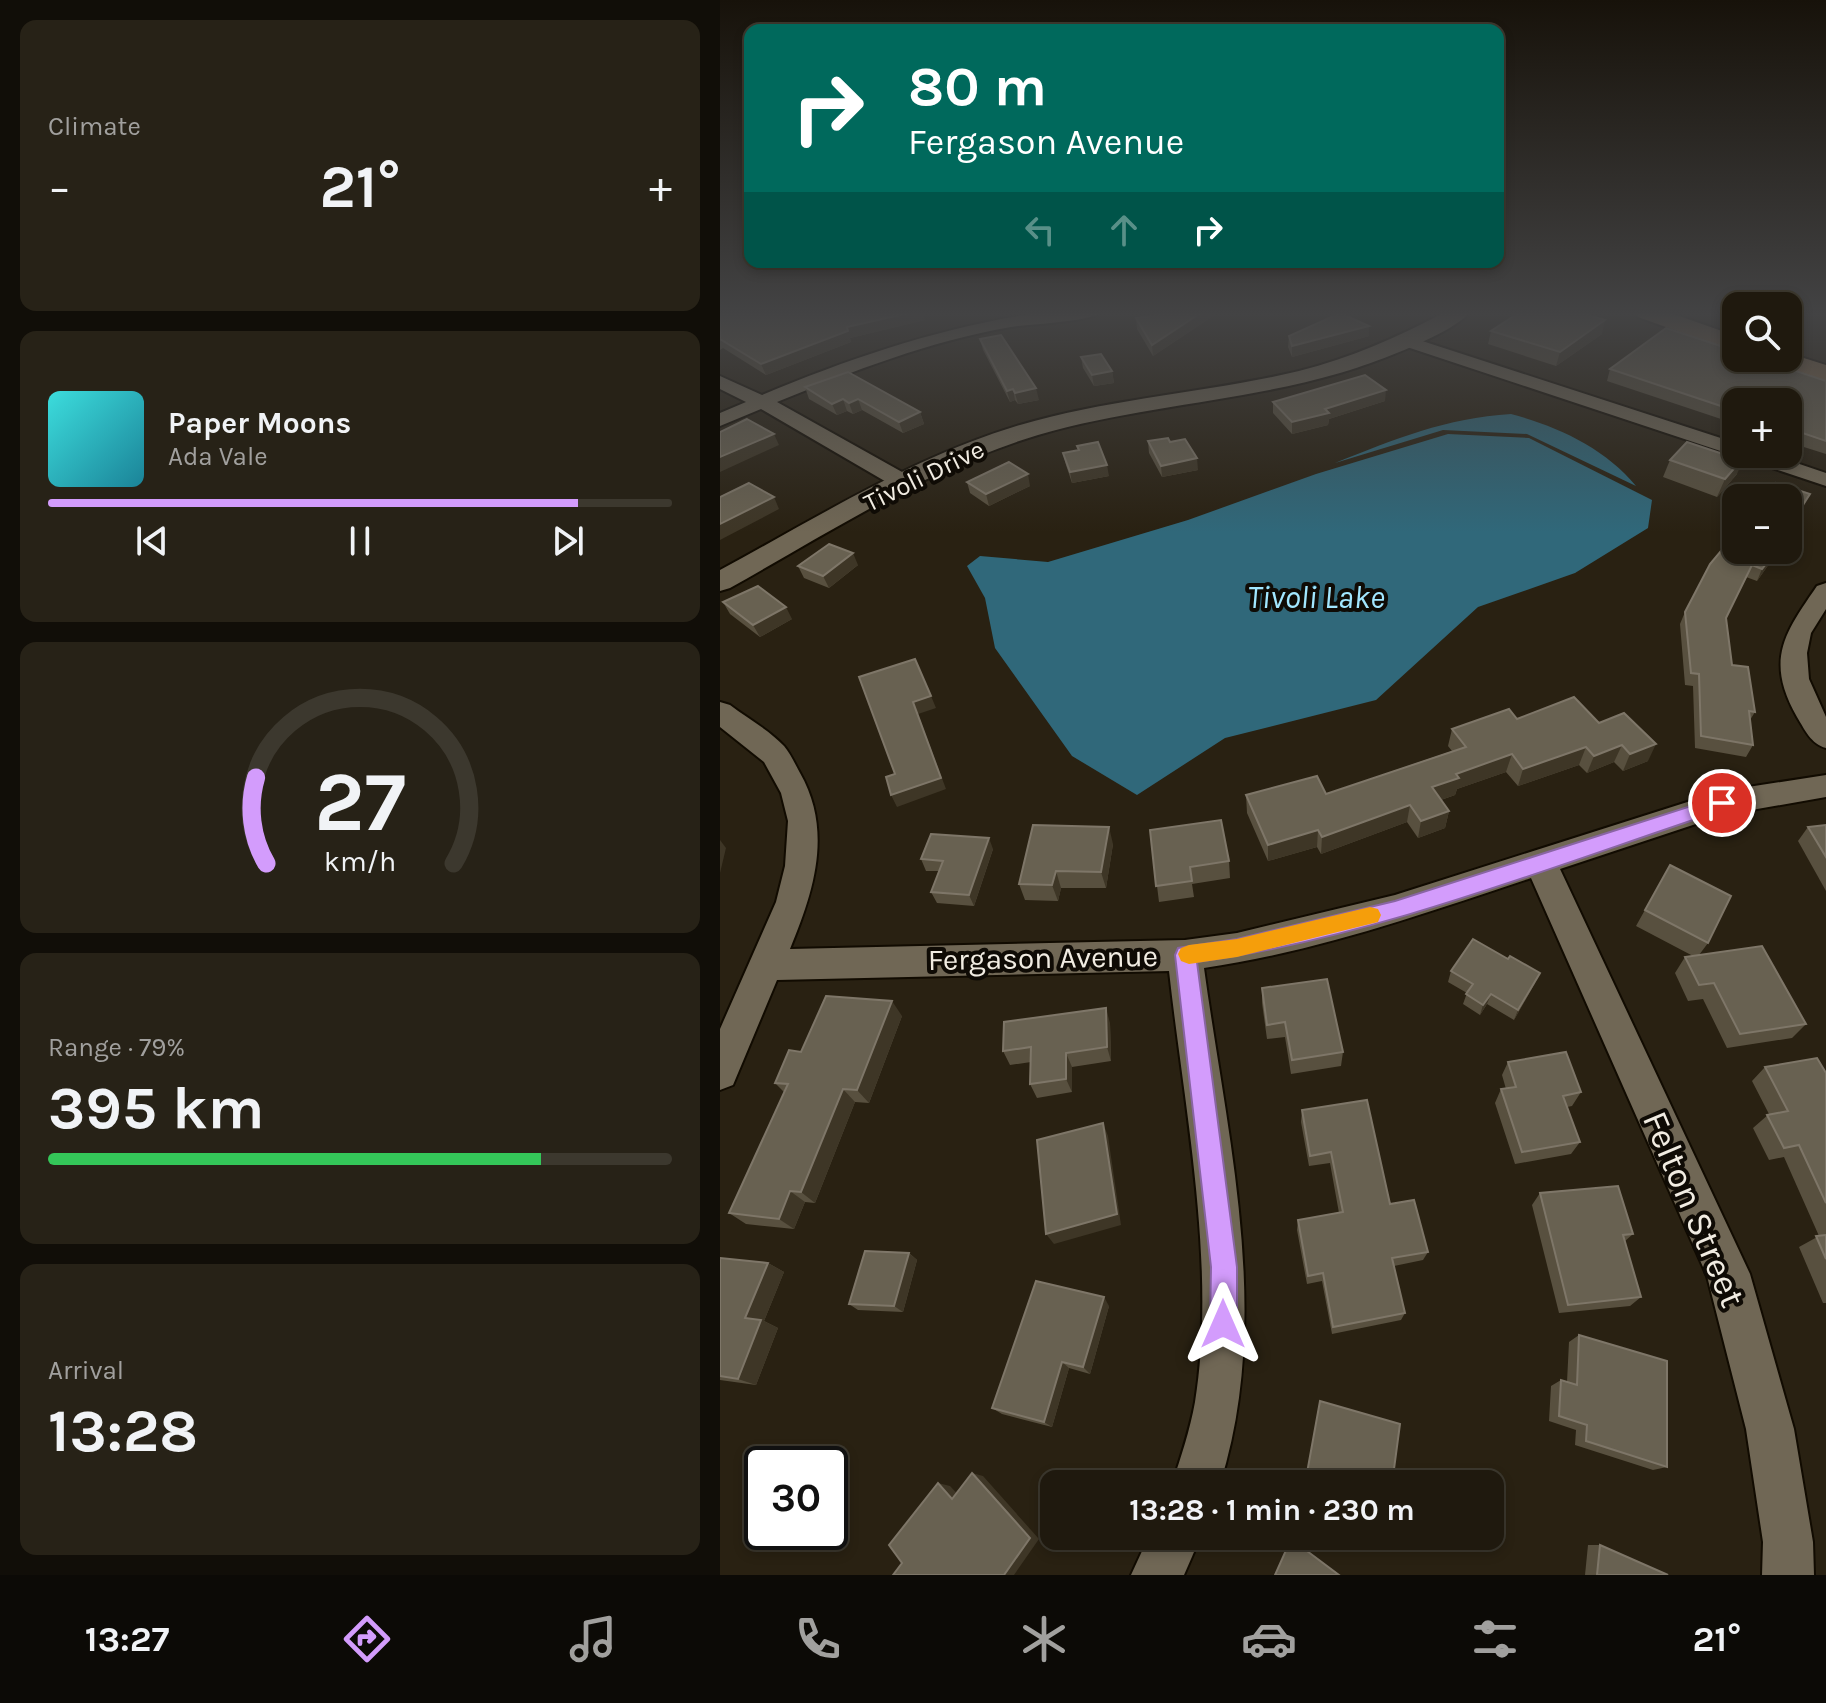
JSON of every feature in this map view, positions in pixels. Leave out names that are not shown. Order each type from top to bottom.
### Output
[{"type":"street","points":[[727,386],[903,482]]},
{"type":"street","points":[[720,420],[802,386]]},
{"type":"street","name":"Tivoli Drive","points":[[720,582],[903,482],[967,452],[1030,430],[1095,414],[1274,386]]},
{"type":"street","points":[[1541,386],[1722,445]]},
{"type":"street","points":[[1790,468],[1826,480]]},
{"type":"street","points":[[1826,591],[1797,638],[1793,672],[1807,714],[1826,738]]},
{"type":"street","points":[[720,712],[774,754],[796,793],[803,821],[801,866],[793,902],[720,1072]]},
{"type":"street","name":"Fergason Avenue","points":[[764,965],[1185,955],[1237,948],[1395,909],[1722,803],[1826,786]]},
{"type":"street","name":"Felton Street","points":[[1540,861],[1728,1274],[1770,1429],[1788,1542],[1788,1575]]},
{"type":"street","points":[[1185,955],[1224,1267],[1223,1381],[1202,1470]]},
{"type":"street","points":[[1157,1575],[1169,1550]]},
{"type":"water","points":[[1511,414],[1579,440],[1610,460],[1636,486],[1527,434],[1443,430],[1335,463],[1443,425]]},
{"type":"water","name":"Tivoli Lake","points":[[1448,434],[1529,438],[1652,500],[1648,528],[1575,573],[1478,607],[1376,700],[1225,738],[1137,795],[1072,756],[995,648],[985,598],[967,566],[980,556],[1048,562],[1188,520],[1316,474]]},
{"type":"building","points":[[872,386],[920,412],[899,422],[858,399],[849,403],[843,399],[832,404],[805,387]]},
{"type":"building","points":[[1004,386],[1036,388],[1015,393],[1013,389],[1007,391]]},
{"type":"building","points":[[1329,386],[1380,386],[1386,390],[1325,409],[1329,413],[1292,422],[1273,402]]},
{"type":"building","points":[[1660,386],[1826,386],[1826,441],[1802,433],[1802,388],[1722,388],[1722,406]]},
{"type":"building","points":[[747,419],[774,434],[720,457],[720,432]]},
{"type":"building","points":[[1168,438],[1170,442],[1185,439],[1197,458],[1161,466],[1148,441]]},
{"type":"building","points":[[1098,442],[1107,465],[1070,472],[1063,453],[1079,450],[1077,446]]},
{"type":"building","points":[[1687,442],[1720,453],[1722,450],[1722,468],[1735,468],[1725,479],[1670,460]]},
{"type":"building","points":[[1009,462],[1028,474],[986,494],[967,482]]},
{"type":"building","points":[[749,483],[774,497],[720,524],[720,497]]},
{"type":"building","points":[[1802,491],[1810,494],[1802,506]]},
{"type":"building","points":[[829,544],[853,553],[823,576],[798,566]]},
{"type":"building","points":[[1722,550],[1722,564],[1766,564],[1762,569],[1752,565],[1726,618],[1732,665],[1748,667],[1755,712],[1749,711],[1753,745],[1701,736],[1699,674],[1691,673],[1685,612],[1710,564]]},
{"type":"building","points":[[758,586],[786,607],[753,625],[723,602]]},
{"type":"building","points":[[915,659],[931,696],[913,702],[941,778],[891,795],[886,777],[895,774],[859,677]]},
{"type":"building","points":[[1574,697],[1599,723],[1624,713],[1656,744],[1630,754],[1622,745],[1594,756],[1586,747],[1523,769],[1512,754],[1456,774],[1459,778],[1432,787],[1449,811],[1421,821],[1410,805],[1322,837],[1318,830],[1268,845],[1246,795],[1317,776],[1326,794],[1466,747],[1452,729],[1509,709],[1517,719]]},
{"type":"building","points":[[1221,820],[1229,861],[1190,867],[1192,881],[1156,886],[1150,830]]},
{"type":"building","points":[[1033,825],[1109,827],[1101,872],[1056,871],[1052,885],[1019,884]]},
{"type":"building","points":[[1826,825],[1826,857],[1808,827]]},
{"type":"building","points":[[931,834],[989,838],[969,895],[931,892],[943,861],[921,859]]},
{"type":"building","points":[[1670,865],[1731,896],[1708,943],[1645,910]]},
{"type":"building","points":[[1473,939],[1540,973],[1518,1010],[1491,994],[1483,1005],[1466,994],[1473,984],[1451,971]]},
{"type":"building","points":[[1762,946],[1806,1024],[1740,1034],[1714,983],[1699,985],[1685,957]]},
{"type":"building","points":[[1327,979],[1343,1052],[1292,1060],[1285,1022],[1267,1025],[1262,988]]},
{"type":"building","points":[[826,996],[892,1001],[857,1090],[843,1089],[801,1192],[790,1191],[779,1219],[729,1213],[788,1084],[775,1083],[789,1050],[801,1052]]},
{"type":"building","points":[[1106,1008],[1107,1047],[1066,1053],[1066,1079],[1030,1084],[1031,1047],[1003,1051],[1004,1022]]},
{"type":"building","points":[[1566,1052],[1581,1092],[1563,1096],[1580,1142],[1522,1152],[1501,1089],[1516,1087],[1508,1062]]},
{"type":"building","points":[[1817,1058],[1826,1073],[1826,1203],[1799,1145],[1784,1148],[1767,1115],[1788,1111],[1765,1067]]},
{"type":"building","points":[[1367,1100],[1390,1204],[1414,1200],[1428,1252],[1392,1258],[1405,1313],[1333,1327],[1323,1273],[1308,1276],[1298,1220],[1343,1212],[1331,1152],[1310,1156],[1302,1110]]},
{"type":"building","points":[[1103,1123],[1117,1214],[1046,1234],[1037,1140]]},
{"type":"building","points":[[1618,1186],[1633,1234],[1623,1235],[1641,1297],[1568,1305],[1540,1193]]},
{"type":"building","points":[[1826,1235],[1826,1259],[1816,1236]]},
{"type":"building","points":[[865,1251],[909,1253],[894,1306],[849,1304]]},
{"type":"building","points":[[720,1258],[768,1263],[745,1318],[761,1320],[738,1379],[720,1376]]},
{"type":"building","points":[[1036,1281],[1104,1297],[1083,1367],[1062,1362],[1044,1422],[992,1408]]},
{"type":"building","points":[[1579,1335],[1667,1361],[1667,1467],[1586,1441],[1587,1425],[1559,1416],[1561,1380],[1577,1385]]},
{"type":"building","points":[[1320,1401],[1400,1424],[1394,1470],[1308,1470]]},
{"type":"building","points":[[972,1473],[1030,1538],[1004,1575],[893,1575],[902,1563],[889,1545],[938,1483],[952,1499]]},
{"type":"building","points":[[1600,1545],[1668,1575],[1597,1575]]},
{"type":"building","points":[[1286,1550],[1306,1550],[1339,1575],[1275,1575]]},
{"type":"slow traffic","points":[[1189,954],[1237,948],[1370,915]]},
{"type":"route","points":[[1223,1324],[1224,1267],[1185,955],[1237,948],[1395,909],[1722,803]]}]
